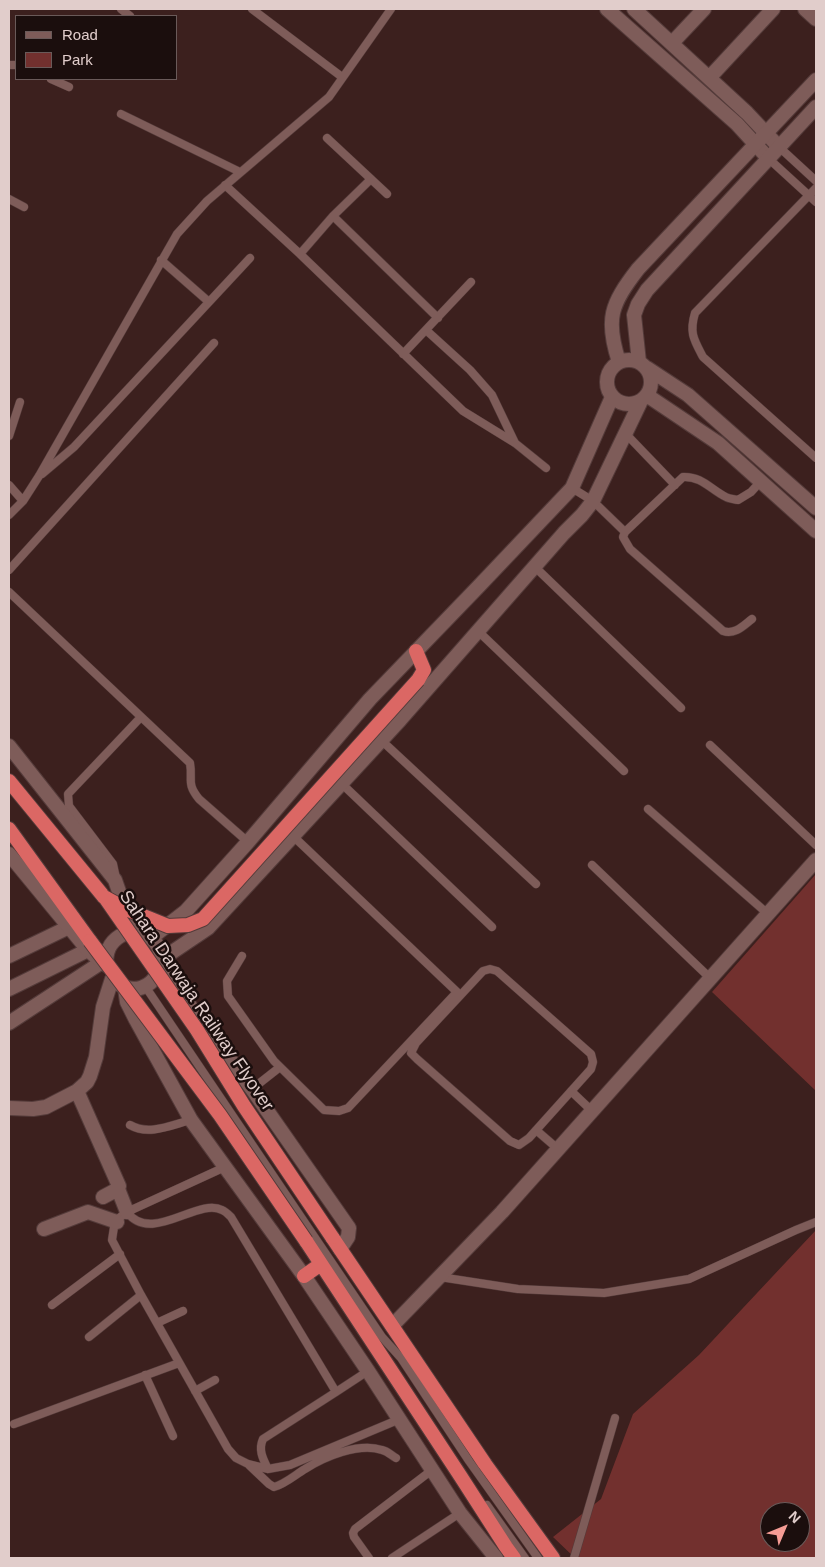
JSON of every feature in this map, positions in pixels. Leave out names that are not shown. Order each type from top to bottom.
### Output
[{"type":"highway","points":[[104,897],[126,909],[168,926],[188,925],[203,919],[418,680],[424,670],[416,651]]},
{"type":"highway","name":"Sahara Darwaja Railway Flyover","points":[[9,781],[104,897],[197,1030],[249,1114],[485,1464],[553,1558]]},
{"type":"highway","points":[[9,829],[220,1115],[306,1241],[514,1558]]},
{"type":"highway","points":[[304,1276],[320,1264]]},
{"type":"street","points":[[607,9],[737,124],[769,159]]},
{"type":"street","points":[[634,9],[747,113],[780,147]]},
{"type":"street","points":[[672,43],[704,9]]},
{"type":"street","points":[[709,78],[773,9]]},
{"type":"street","points":[[805,9],[816,19]]},
{"type":"street","points":[[673,67],[684,54]]},
{"type":"street","points":[[619,362],[611,329],[614,307],[621,291],[638,269],[816,80]]},
{"type":"street","points":[[161,963],[208,928],[381,740],[593,501],[652,387],[652,377],[643,365],[634,315],[638,304],[647,290],[816,108]]},
{"type":"street","points":[[816,508],[688,395],[643,365],[629,360],[619,362],[611,369],[607,378],[607,388],[612,397],[620,403],[630,405],[644,400],[718,443],[816,531]]},
{"type":"street","points":[[151,938],[186,911],[248,842],[370,699],[572,488],[612,397]]},
{"type":"street","points":[[9,746],[116,880],[133,932]]},
{"type":"street","points":[[9,854],[88,950],[104,964],[112,979],[125,988],[132,989],[145,986],[158,975],[161,963],[160,951],[151,938],[133,932],[124,934],[115,939],[109,946],[104,964],[9,1023]]},
{"type":"street","points":[[392,1326],[502,1212],[816,860]]},
{"type":"street","points":[[9,956],[69,927]]},
{"type":"street","points":[[9,989],[88,950]]},
{"type":"street","points":[[161,963],[349,1228],[348,1237],[340,1249]]},
{"type":"street","points":[[9,1108],[33,1109],[46,1107],[77,1091],[90,1076],[96,1057],[103,1007],[112,979]]},
{"type":"street","points":[[125,988],[127,1002],[191,1120],[304,1276],[400,1419],[460,1513],[496,1558]]},
{"type":"street","points":[[77,1091],[118,1186],[127,1212]]},
{"type":"street","points":[[103,1197],[118,1190]]},
{"type":"street","points":[[44,1229],[88,1212],[117,1222]]},
{"type":"lane","points":[[252,9],[342,77]]},
{"type":"lane","points":[[9,515],[23,501],[39,476],[177,234],[193,214],[225,185],[329,97],[391,9]]},
{"type":"lane","points":[[53,80],[69,87]]},
{"type":"lane","points":[[121,114],[240,172]]},
{"type":"lane","points":[[327,138],[387,194]]},
{"type":"lane","points":[[780,147],[816,181]]},
{"type":"lane","points":[[769,159],[816,202]]},
{"type":"lane","points":[[300,254],[333,216],[371,179]]},
{"type":"lane","points":[[225,185],[300,254],[463,412],[515,443],[546,468]]},
{"type":"lane","points":[[816,188],[695,314],[692,324],[693,338],[703,357],[816,458]]},
{"type":"lane","points":[[9,199],[24,208]]},
{"type":"lane","points":[[333,216],[438,318]]},
{"type":"lane","points":[[39,476],[74,447],[250,258]]},
{"type":"lane","points":[[161,260],[209,302]]},
{"type":"lane","points":[[403,354],[472,282]]},
{"type":"lane","points":[[426,330],[470,370],[492,395],[515,443]]},
{"type":"lane","points":[[9,570],[214,343]]},
{"type":"lane","points":[[9,436],[20,402]]},
{"type":"lane","points":[[626,434],[675,485]]},
{"type":"lane","points":[[752,619],[738,630],[729,633],[723,631],[630,549],[623,537],[625,532],[683,477],[691,477],[706,483],[726,497],[738,500],[751,492],[761,481]]},
{"type":"lane","points":[[572,488],[593,501],[625,532]]},
{"type":"lane","points":[[10,490],[23,501]]},
{"type":"lane","points":[[535,567],[681,708]]},
{"type":"lane","points":[[9,592],[190,763],[190,786],[199,799],[248,842]]},
{"type":"lane","points":[[478,631],[624,771]]},
{"type":"lane","points":[[116,880],[113,864],[69,806],[68,794],[141,717]]},
{"type":"lane","points":[[381,740],[536,884]]},
{"type":"lane","points":[[710,745],[816,845]]},
{"type":"lane","points":[[341,783],[492,927]]},
{"type":"lane","points":[[648,809],[768,914]]},
{"type":"lane","points":[[242,956],[227,981],[228,996],[280,1067],[324,1110],[339,1111],[348,1108],[457,992],[293,836]]},
{"type":"lane","points":[[592,865],[710,978]]},
{"type":"lane","points":[[490,969],[497,971],[590,1054],[593,1062],[591,1069],[571,1091],[529,1138],[519,1145],[510,1141],[411,1053],[416,1043],[483,971],[490,969]]},
{"type":"lane","points":[[145,986],[382,1337],[401,1358],[469,1461],[538,1558]]},
{"type":"lane","points":[[252,1089],[280,1067]]},
{"type":"lane","points":[[571,1091],[592,1111]]},
{"type":"lane","points":[[130,1124],[137,1129],[156,1129],[191,1120]]},
{"type":"lane","points":[[536,1130],[558,1149]]},
{"type":"lane","points":[[225,1167],[127,1212],[114,1227],[112,1240],[228,1449],[236,1458],[248,1464],[268,1469],[290,1464],[400,1419]]},
{"type":"lane","points":[[127,1212],[132,1220],[148,1225],[208,1208],[221,1209],[231,1217],[336,1392]]},
{"type":"lane","points":[[440,1277],[518,1289],[604,1293],[689,1279],[816,1222]]},
{"type":"lane","points":[[52,1305],[120,1254]]},
{"type":"lane","points":[[89,1337],[141,1295]]},
{"type":"lane","points":[[157,1323],[183,1311]]},
{"type":"lane","points":[[382,1337],[396,1369],[460,1467],[525,1558]]},
{"type":"lane","points":[[14,1424],[179,1362]]},
{"type":"lane","points":[[268,1469],[261,1454],[260,1445],[263,1439],[368,1371]]},
{"type":"lane","points":[[145,1375],[173,1436]]},
{"type":"lane","points":[[195,1391],[215,1380]]},
{"type":"lane","points":[[574,1558],[615,1418]]},
{"type":"lane","points":[[248,1464],[274,1487],[318,1461],[346,1451],[369,1448],[381,1449],[396,1458]]},
{"type":"lane","points":[[369,1558],[354,1537],[355,1529],[432,1470]]},
{"type":"lane","points":[[392,1558],[460,1513]]},
{"type":"green space","points":[[816,874],[816,1091],[712,992]]},
{"type":"green space","points":[[816,1230],[816,1558],[575,1558],[553,1537],[601,1499],[633,1414],[699,1355]]}]
